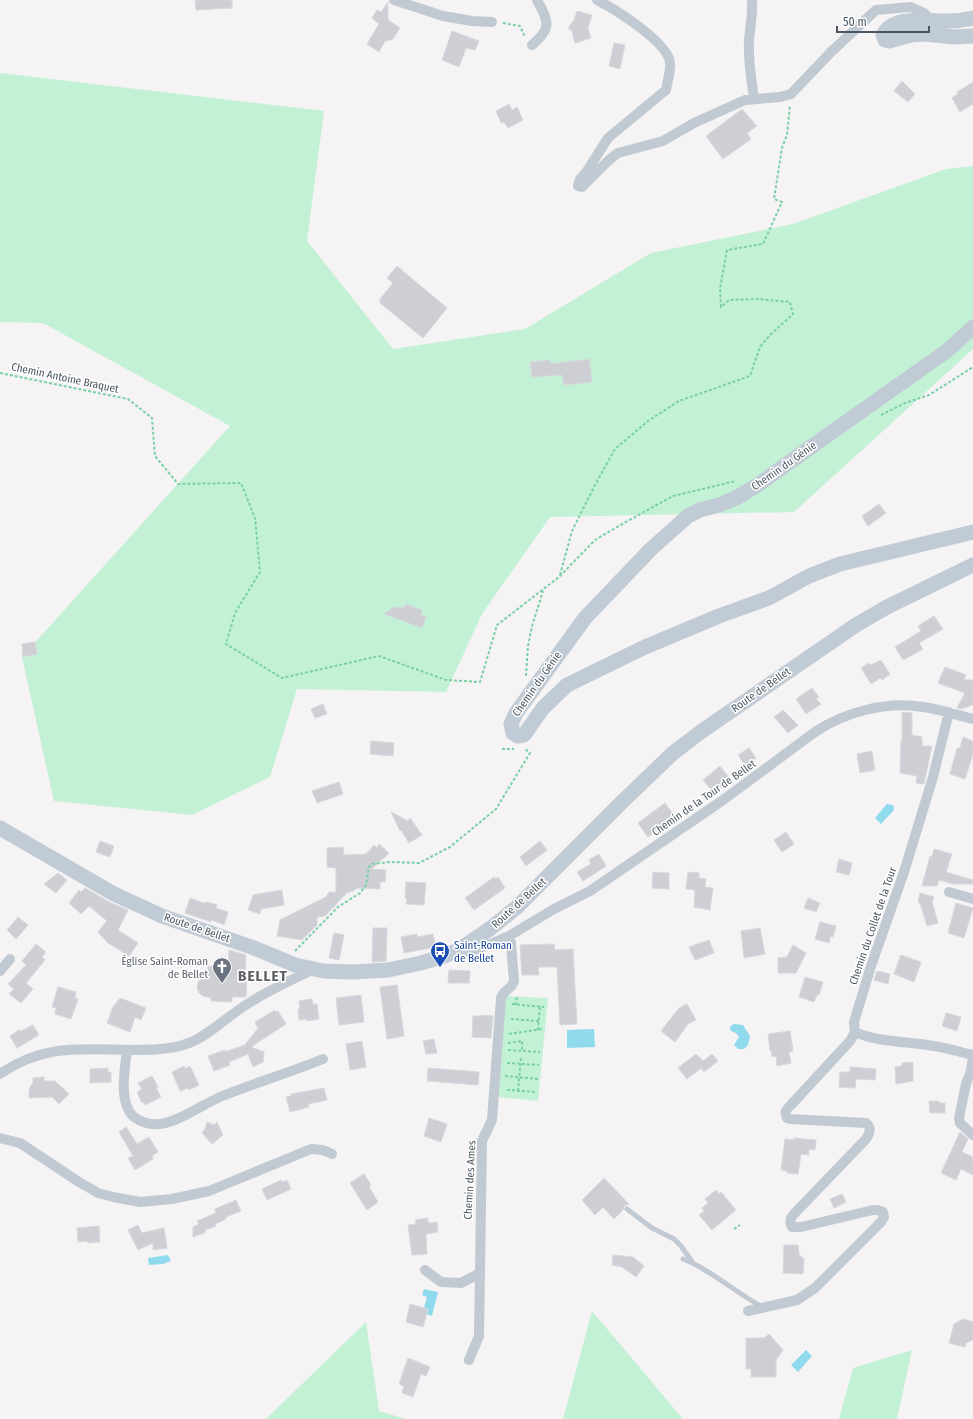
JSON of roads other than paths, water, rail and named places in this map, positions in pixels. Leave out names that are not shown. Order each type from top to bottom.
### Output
[{"type":"street","points":[[394,0],[443,16],[472,21],[492,22]]},
{"type":"street","points":[[532,46],[543,36],[546,28],[547,20],[538,0]]},
{"type":"street","points":[[597,0],[648,33],[667,52],[670,63],[666,90],[608,138],[587,171],[580,179],[578,186],[582,187],[618,153],[663,141],[694,123],[733,104],[754,98],[780,97],[791,94],[831,52],[876,10],[910,7],[924,13],[931,20]]},
{"type":"street","points":[[752,0],[753,16],[749,42],[754,98]]},
{"type":"street","points":[[973,18],[948,21],[931,20],[898,22],[885,30],[883,35],[885,40],[890,41],[911,35],[925,34],[955,37],[973,36]]},
{"type":"street","name":"Chemin du Génie","points":[[973,327],[948,350],[756,486],[736,498],[688,516],[651,549],[585,618],[513,718],[513,733],[518,736],[524,735],[543,708],[567,685],[645,647],[719,616],[769,598],[809,576],[828,568],[973,532]]},
{"type":"street","name":"Route de Bellet","points":[[0,828],[114,894],[162,916],[254,948],[286,961],[324,972],[388,970],[421,963],[447,955],[460,949],[491,928],[517,907],[673,753],[702,731],[856,625],[887,607],[973,566]]},
{"type":"street","name":"Chemin de la Tour de Bellet","points":[[460,949],[466,952],[471,952],[509,936],[554,909],[590,891],[723,800],[826,725],[855,712],[887,707],[910,706],[949,712],[973,720]]},
{"type":"street","name":"Chemin du Collet de la Tour","points":[[855,1032],[854,1022],[871,966],[904,872],[930,784],[949,712]]},
{"type":"street","points":[[949,892],[973,899]]},
{"type":"street","name":"Chemin des Ames","points":[[469,1360],[479,1336],[482,1141],[492,1120],[501,998],[502,994],[512,987],[513,983],[511,943],[509,936]]},
{"type":"street","points":[[0,970],[10,959]]},
{"type":"street","points":[[0,1074],[23,1060],[49,1052],[81,1048],[150,1050],[188,1044],[199,1039],[238,1010],[271,990],[306,973],[309,968]]},
{"type":"street","points":[[748,1311],[797,1300],[816,1288],[855,1247],[870,1234],[884,1217],[883,1212],[873,1210],[801,1227],[792,1227],[790,1224],[790,1219],[793,1215],[869,1134],[869,1125],[866,1123],[790,1119],[786,1118],[785,1115],[790,1106],[850,1041],[855,1032],[877,1038],[934,1046],[973,1056],[971,1071],[966,1084],[959,1118],[960,1123],[973,1135]]},
{"type":"street","points":[[127,1050],[124,1098],[132,1116],[139,1120],[154,1124],[170,1121],[220,1097],[323,1059]]},
{"type":"street","points":[[0,1138],[20,1143],[98,1193],[140,1202],[172,1199],[209,1191],[311,1149],[323,1150],[332,1154]]},
{"type":"street","points":[[425,1270],[441,1282],[461,1283],[480,1273]]},
{"type":"lane","points":[[627,1209],[652,1228],[674,1239],[695,1265]]},
{"type":"lane","points":[[683,1260],[695,1265],[745,1297],[766,1308]]},
{"type":"water","points":[[887,804],[893,805],[894,810],[881,824],[875,818]]},
{"type":"water","points":[[734,1024],[743,1025],[750,1036],[748,1045],[744,1049],[738,1049],[734,1045],[739,1037],[736,1033],[731,1031],[730,1028]]},
{"type":"water","points":[[594,1029],[595,1047],[567,1048],[567,1030]]},
{"type":"water","points":[[168,1255],[171,1261],[163,1264],[149,1265],[148,1258]]},
{"type":"water","points":[[424,1289],[438,1292],[432,1316],[427,1314],[428,1309],[424,1308],[427,1297],[422,1295]]},
{"type":"water","points":[[806,1350],[812,1356],[798,1372],[791,1365]]},
{"type":"place","name":"Saint-Roman de Bellet","points":[[440,968]]},
{"type":"place","name":"Église Saint-Roman de Bellet","points":[[222,984]]},
{"type":"district","name":"BELLET","points":[[263,976]]}]
